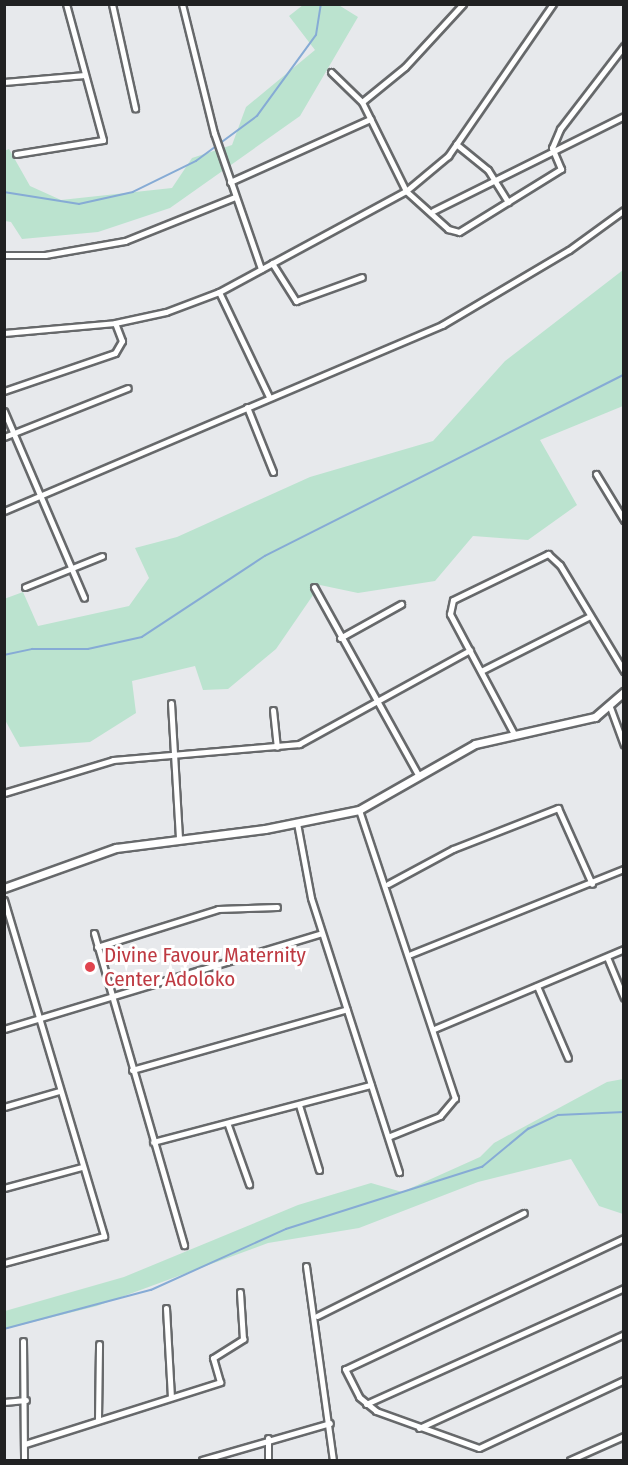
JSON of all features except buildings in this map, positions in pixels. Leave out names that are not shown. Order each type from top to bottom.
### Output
[{"type":"street","points":[[16,154],[102,142],[66,4]]},
{"type":"street","points":[[112,4],[135,108]]},
{"type":"street","points":[[182,4],[217,142],[261,269]]},
{"type":"street","points":[[362,102],[405,66],[464,4]]},
{"type":"street","points":[[4,333],[115,323],[166,312],[219,292],[406,191],[440,166],[553,4]]},
{"type":"street","points":[[552,148],[574,107],[624,46]]},
{"type":"street","points":[[331,72],[362,102],[406,191],[433,211],[448,229],[459,232],[561,169],[552,148]]},
{"type":"street","points":[[4,82],[85,75]]},
{"type":"street","points":[[433,211],[495,181],[552,148],[624,116]]},
{"type":"street","points":[[230,182],[370,118]]},
{"type":"street","points":[[456,144],[495,181],[508,202]]},
{"type":"street","points":[[4,255],[45,255],[125,241],[235,197]]},
{"type":"street","points":[[4,511],[467,312],[624,210]]},
{"type":"street","points":[[273,263],[296,301],[362,277]]},
{"type":"street","points":[[219,292],[269,397]]},
{"type":"street","points":[[4,391],[115,353],[122,341],[115,323]]},
{"type":"street","points":[[4,437],[128,388]]},
{"type":"street","points":[[247,407],[273,472]]},
{"type":"street","points":[[4,411],[69,570],[84,598]]},
{"type":"street","points":[[596,474],[624,520]]},
{"type":"street","points":[[513,732],[450,615],[453,600],[548,554],[560,565],[588,617],[624,671]]},
{"type":"street","points":[[25,587],[102,556]]},
{"type":"street","points":[[314,587],[376,704],[417,773]]},
{"type":"street","points":[[340,638],[401,604]]},
{"type":"street","points":[[482,671],[588,617]]},
{"type":"street","points":[[4,793],[91,765],[277,747],[326,733],[470,650]]},
{"type":"street","points":[[4,888],[116,848],[297,823],[359,810],[417,773],[513,732],[568,725],[610,707],[624,692]]},
{"type":"street","points":[[171,703],[178,838]]},
{"type":"street","points":[[610,707],[624,745]]},
{"type":"street","points":[[273,710],[277,747]]},
{"type":"street","points":[[388,884],[453,849],[558,808],[591,884]]},
{"type":"street","points":[[359,810],[388,884],[411,954],[453,1103],[440,1116],[390,1136]]},
{"type":"street","points":[[297,823],[322,933],[371,1085],[390,1136],[399,1172]]},
{"type":"street","points":[[411,954],[624,869]]},
{"type":"street","points":[[4,900],[104,1236],[4,1263]]},
{"type":"street","points":[[97,947],[212,911],[278,907]]},
{"type":"street","points":[[93,933],[184,1245]]},
{"type":"street","points":[[4,1029],[322,933]]},
{"type":"street","points":[[434,1029],[624,949]]},
{"type":"street","points":[[607,957],[624,998]]},
{"type":"street","points":[[537,986],[568,1058]]},
{"type":"street","points":[[132,1070],[347,1009]]},
{"type":"street","points":[[153,1142],[228,1125],[371,1085]]},
{"type":"street","points":[[4,1107],[59,1091]]},
{"type":"street","points":[[299,1105],[319,1170]]},
{"type":"street","points":[[228,1125],[249,1184]]},
{"type":"street","points":[[4,1188],[82,1167]]},
{"type":"street","points":[[316,1316],[524,1213]]},
{"type":"street","points":[[624,1238],[349,1364],[345,1370],[366,1404],[419,1428],[478,1448],[624,1380]]},
{"type":"street","points":[[306,1266],[316,1316],[333,1461]]},
{"type":"street","points":[[366,1404],[624,1288]]},
{"type":"street","points":[[25,1444],[220,1382],[213,1358],[243,1339],[240,1292]]},
{"type":"street","points":[[166,1308],[171,1397]]},
{"type":"street","points":[[419,1428],[624,1334]]},
{"type":"street","points":[[23,1341],[26,1400],[24,1461]]},
{"type":"street","points":[[98,1419],[99,1344]]},
{"type":"street","points":[[4,1402],[26,1400]]},
{"type":"street","points":[[202,1461],[268,1438],[330,1423]]},
{"type":"street","points":[[570,1461],[624,1436]]},
{"type":"street","points":[[268,1438],[268,1461]]},
{"type":"green space","points":[[337,4],[358,17],[300,116],[170,208],[98,232],[22,239],[11,222],[5,221],[4,151],[9,149],[30,186],[61,200],[172,188],[192,158],[232,145],[246,107],[315,50],[289,16],[303,5]]},
{"type":"green space","points":[[623,270],[623,406],[540,440],[577,505],[528,540],[473,536],[435,581],[358,593],[320,585],[276,649],[228,689],[203,690],[195,666],[132,681],[136,713],[90,742],[20,747],[5,720],[4,599],[23,592],[38,626],[129,606],[149,578],[135,548],[177,537],[310,477],[433,441],[505,361]]},
{"type":"green space","points":[[623,1079],[623,1214],[599,1206],[571,1159],[478,1182],[359,1228],[268,1243],[97,1306],[5,1329],[5,1311],[124,1277],[298,1205],[371,1183],[402,1192],[480,1157],[494,1143],[607,1082]]},
{"type":"waterway","points":[[4,192],[79,204],[133,192],[196,161],[257,116],[316,35],[321,4]]},
{"type":"waterway","points":[[4,655],[32,649],[88,649],[142,637],[265,556],[624,375]]},
{"type":"waterway","points":[[4,1329],[151,1290],[286,1229],[482,1167],[528,1129],[558,1115],[624,1112]]},
{"type":"place","name":"Divine Favour Maternity Center Adoloko","points":[[90,967]]}]
